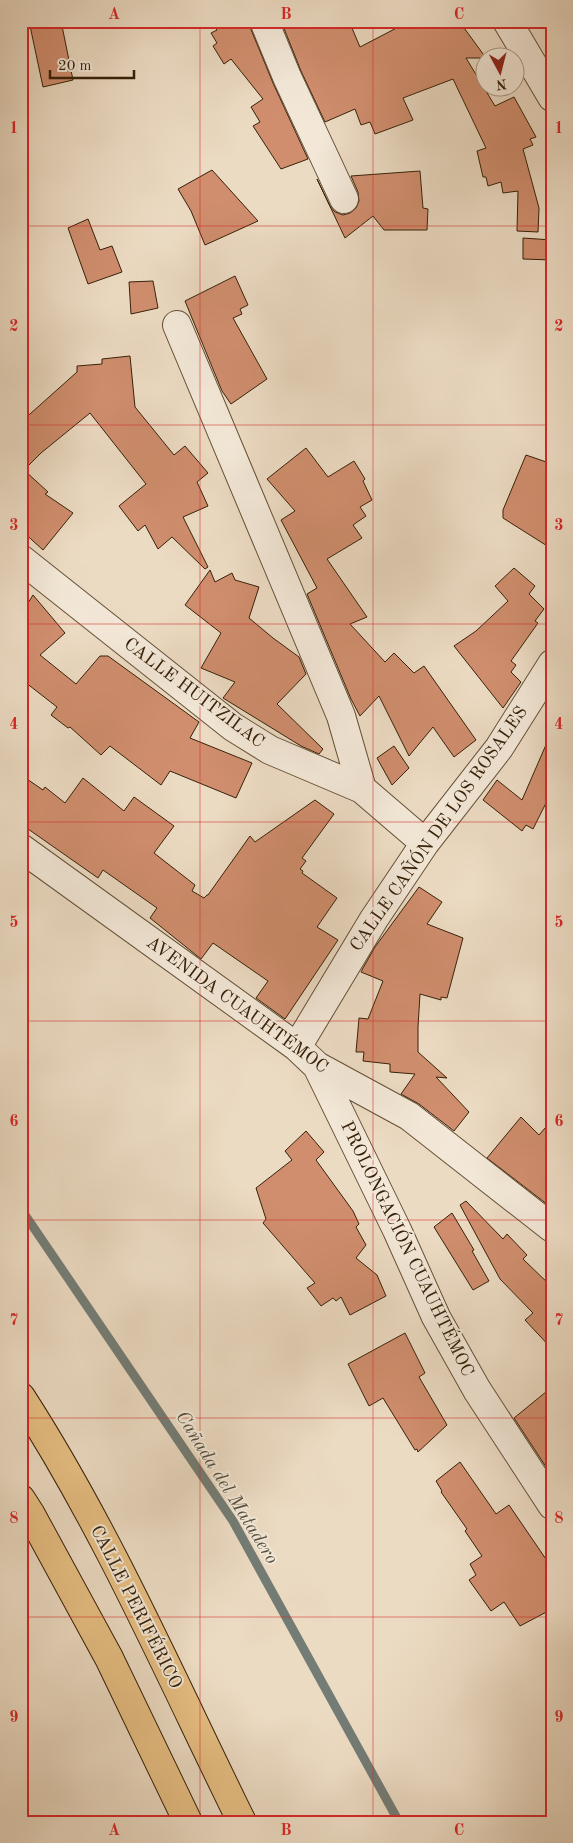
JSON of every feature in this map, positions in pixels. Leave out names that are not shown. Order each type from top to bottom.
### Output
[{"type":"highway","name":"CALLE PERIFÉRICO","points":[[21,1397],[53,1447],[120,1574],[242,1822]]},
{"type":"highway","points":[[21,1499],[108,1658],[188,1822]]},
{"type":"street","points":[[264,21],[287,77],[344,199]]},
{"type":"street","points":[[508,21],[552,97]]},
{"type":"street","points":[[176,325],[341,716],[362,789]]},
{"type":"street","name":"CALLE HUITZILAC","points":[[21,559],[232,726],[270,750],[362,789],[425,843]]},
{"type":"street","name":"CALLE CAÑÓN DE LOS ROSALES","points":[[297,1047],[374,919],[425,843],[499,748],[552,664]]},
{"type":"street","name":"AVENIDA CUAUHTÉMOC","points":[[21,848],[297,1047],[317,1066],[409,1116],[552,1228]]},
{"type":"street","name":"PROLONGACIÓN CUAUHTÉMOC","points":[[317,1066],[397,1230],[436,1317],[477,1390],[552,1505]]},
{"type":"building","points":[[29,21],[61,21],[73,80],[43,87]]},
{"type":"building","points":[[210,21],[249,21],[273,83],[308,159],[281,169],[253,126],[260,122],[251,107],[263,99],[231,59],[224,64],[213,46],[217,43],[211,33],[217,30]]},
{"type":"building","points":[[281,21],[349,21],[360,47],[410,21],[459,21],[479,48],[476,48],[476,58],[466,58],[476,75],[476,98],[490,98],[495,106],[515,98],[536,137],[530,139],[533,145],[523,149],[539,208],[538,232],[517,231],[518,191],[503,193],[501,182],[488,186],[486,177],[483,177],[477,151],[486,148],[453,79],[403,98],[413,120],[375,134],[370,122],[361,125],[355,109],[325,122],[301,71]]},
{"type":"building","points":[[212,170],[258,221],[205,245],[191,211],[178,189]]},
{"type":"building","points":[[420,171],[423,208],[428,209],[427,230],[384,230],[373,216],[345,238],[317,179],[330,206],[335,212],[343,215],[350,213],[356,208],[359,201],[358,192],[351,176]]},
{"type":"building","points":[[88,219],[100,250],[112,246],[122,272],[88,284],[68,228]]},
{"type":"building","points":[[523,238],[552,240],[552,260],[523,259]]},
{"type":"building","points":[[235,276],[248,305],[240,309],[242,314],[233,318],[267,379],[231,404],[222,391],[185,301]]},
{"type":"building","points":[[153,281],[158,308],[131,314],[129,282]]},
{"type":"building","points":[[130,356],[135,407],[174,455],[185,446],[208,473],[197,482],[208,506],[183,517],[208,567],[205,569],[172,537],[158,549],[145,525],[138,531],[119,506],[146,484],[90,413],[41,453],[24,470],[48,492],[45,494],[73,513],[43,550],[21,530],[21,422],[77,372],[77,366],[102,364],[102,359]]},
{"type":"building","points":[[306,448],[328,477],[354,461],[365,479],[363,481],[372,500],[360,507],[366,516],[353,525],[362,538],[327,559],[367,617],[350,624],[385,662],[394,653],[414,673],[424,666],[476,740],[454,757],[433,727],[409,756],[379,696],[360,716],[351,699],[307,594],[317,588],[281,520],[295,511],[267,479]]},
{"type":"building","points":[[526,455],[552,464],[552,549],[503,518],[503,510]]},
{"type":"building","points":[[514,568],[535,586],[529,594],[544,609],[535,621],[538,623],[511,661],[516,665],[511,672],[521,682],[503,708],[454,646],[476,631],[508,601],[495,586]]},
{"type":"building","points":[[210,570],[215,582],[232,573],[235,580],[259,587],[249,618],[299,657],[306,674],[277,704],[323,749],[319,754],[301,746],[223,698],[235,682],[201,668],[221,633],[185,605]]},
{"type":"building","points":[[33,595],[65,633],[40,655],[76,684],[100,656],[108,656],[199,722],[190,738],[252,763],[236,798],[170,771],[161,785],[110,746],[101,755],[70,727],[68,728],[51,715],[57,707],[21,679],[21,614]]},
{"type":"building","points":[[552,731],[552,791],[533,829],[526,825],[522,831],[483,800],[497,780],[522,800]]},
{"type":"building","points":[[394,746],[409,768],[392,785],[377,758]]},
{"type":"building","points":[[21,775],[43,790],[45,787],[65,803],[83,778],[124,811],[134,797],[174,826],[154,853],[195,885],[192,891],[204,898],[250,836],[255,842],[315,800],[334,814],[302,858],[306,861],[300,869],[303,871],[302,873],[337,898],[317,927],[338,940],[285,1019],[256,998],[268,981],[213,943],[201,959],[150,918],[157,908],[103,870],[98,878],[21,824]]},
{"type":"building","points":[[419,887],[442,902],[427,924],[463,938],[447,998],[441,997],[441,1000],[420,994],[418,1027],[418,1052],[447,1078],[436,1077],[469,1112],[454,1131],[419,1104],[401,1094],[415,1074],[390,1072],[390,1064],[363,1061],[364,1052],[356,1052],[359,1018],[368,1019],[383,981],[361,972],[375,947]]},
{"type":"building","points":[[521,1117],[539,1135],[552,1120],[552,1208],[487,1158]]},
{"type":"building","points":[[306,1131],[324,1152],[316,1160],[353,1211],[359,1224],[356,1227],[366,1245],[356,1258],[377,1275],[386,1296],[350,1315],[341,1297],[336,1301],[333,1298],[321,1306],[307,1288],[315,1283],[263,1223],[266,1219],[256,1188],[292,1160],[285,1151]]},
{"type":"building","points":[[466,1201],[503,1239],[507,1234],[527,1255],[523,1259],[552,1287],[552,1349],[525,1320],[533,1313],[500,1279],[460,1205]]},
{"type":"building","points":[[452,1213],[474,1250],[472,1251],[489,1281],[473,1290],[434,1227]]},
{"type":"building","points":[[405,1333],[425,1373],[419,1377],[447,1425],[418,1452],[383,1398],[369,1406],[348,1364]]},
{"type":"building","points":[[552,1387],[552,1476],[514,1418]]},
{"type":"building","points":[[460,1462],[496,1514],[509,1505],[552,1568],[552,1609],[520,1626],[504,1602],[491,1611],[469,1580],[476,1575],[470,1564],[482,1556],[436,1481]]},
{"type":"waterway","name":"Cañada del Matadero","points":[[21,1209],[233,1521],[399,1822]]}]
